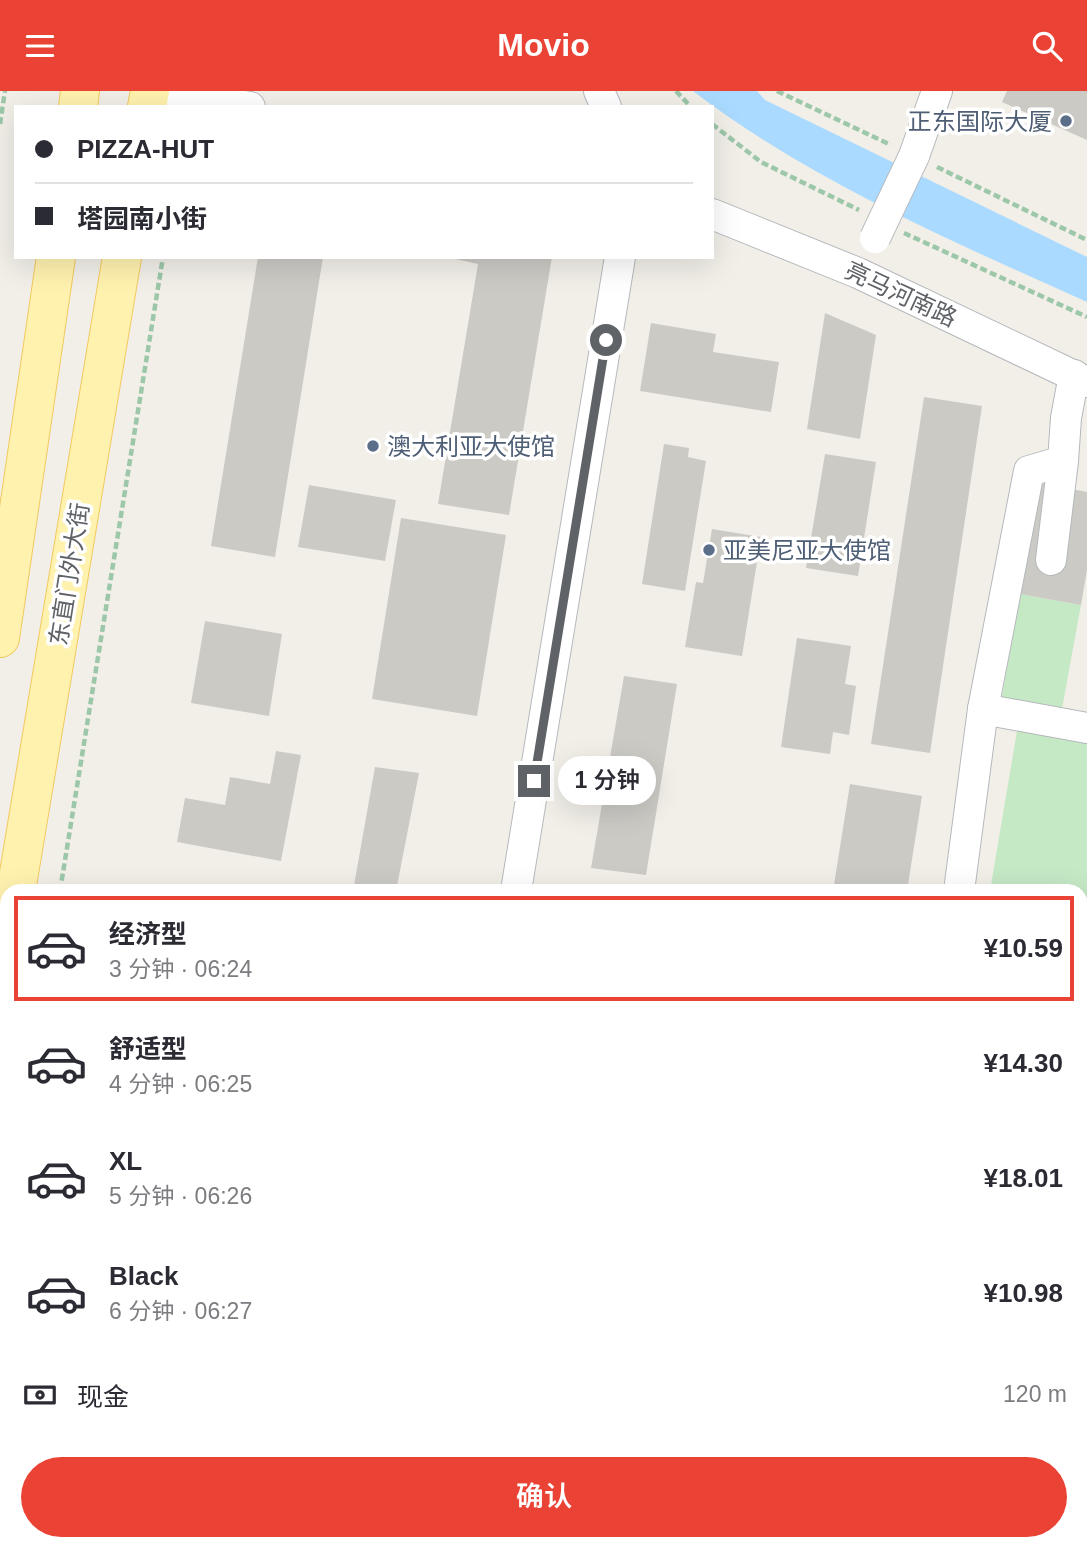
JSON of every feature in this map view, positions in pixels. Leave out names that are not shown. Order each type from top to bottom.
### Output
[{"type":"main road","points":[[0,638],[56,259]]},
{"type":"main road","name":"东直门外大街","points":[[17,884],[122,259]]},
{"type":"street","points":[[151,91],[238,105]]},
{"type":"street","points":[[858,273],[914,156],[937,91]]},
{"type":"street","name":"亮马河南路","points":[[714,215],[858,273],[1080,379]]},
{"type":"street","points":[[517,884],[620,259]]},
{"type":"street","points":[[1051,560],[1066,418],[1080,379]]},
{"type":"street","points":[[960,884],[983,709],[1029,471],[1063,461]]},
{"type":"street","points":[[983,709],[1087,728]]},
{"type":"path","points":[[0,124],[5,91]]},
{"type":"path","points":[[676,91],[689,105]]},
{"type":"path","points":[[61,884],[163,259]]},
{"type":"green space","points":[[1020,594],[1081,605],[1061,714],[1001,703]]},
{"type":"green space","points":[[1018,725],[1087,737],[1087,884],[991,884]]},
{"type":"water","points":[[693,91],[757,91],[765,100],[1087,257],[1087,302],[934,232],[834,182]]},
{"type":"building","name":"正东国际大厦","points":[[1007,91],[1087,91],[1087,140],[1002,102]]},
{"type":"building","points":[[258,259],[323,259],[275,557],[211,546]]},
{"type":"building","points":[[455,259],[552,259],[509,515],[438,504],[478,264]]},
{"type":"building","points":[[825,313],[876,335],[860,439],[807,429]]},
{"type":"building","points":[[651,323],[716,334],[713,352],[779,362],[771,412],[640,391]]},
{"type":"building","points":[[924,397],[982,406],[930,753],[871,744]]},
{"type":"building","points":[[664,444],[689,448],[688,457],[706,461],[685,591],[642,584]]},
{"type":"building","points":[[825,454],[876,462],[858,576],[806,568]]},
{"type":"building","points":[[1040,483],[1087,492],[1087,570],[1081,605],[1020,594]]},
{"type":"building","points":[[309,485],[396,500],[385,561],[298,547]]},
{"type":"building","points":[[401,518],[506,535],[477,716],[372,699]]},
{"type":"building","points":[[712,529],[761,537],[742,656],[685,647],[696,582],[703,583]]},
{"type":"building","points":[[205,621],[282,634],[269,716],[191,703]]},
{"type":"building","points":[[797,638],[851,646],[845,684],[856,686],[849,735],[833,732],[830,754],[781,747]]},
{"type":"building","points":[[624,676],[677,684],[646,875],[591,868]]},
{"type":"building","points":[[276,751],[301,755],[281,861],[177,842],[185,798],[225,805],[230,777],[270,784]]},
{"type":"building","points":[[375,767],[419,773],[397,884],[354,884]]},
{"type":"building","points":[[850,784],[922,796],[908,884],[834,884]]},
{"type":"place","name":"正东国际大厦","points":[[1066,121]]},
{"type":"place","name":"澳大利亚大使馆","points":[[373,446]]},
{"type":"place","name":"亚美尼亚大使馆","points":[[709,550]]},
{"type":"route","points":[[534,781],[606,340]]}]
